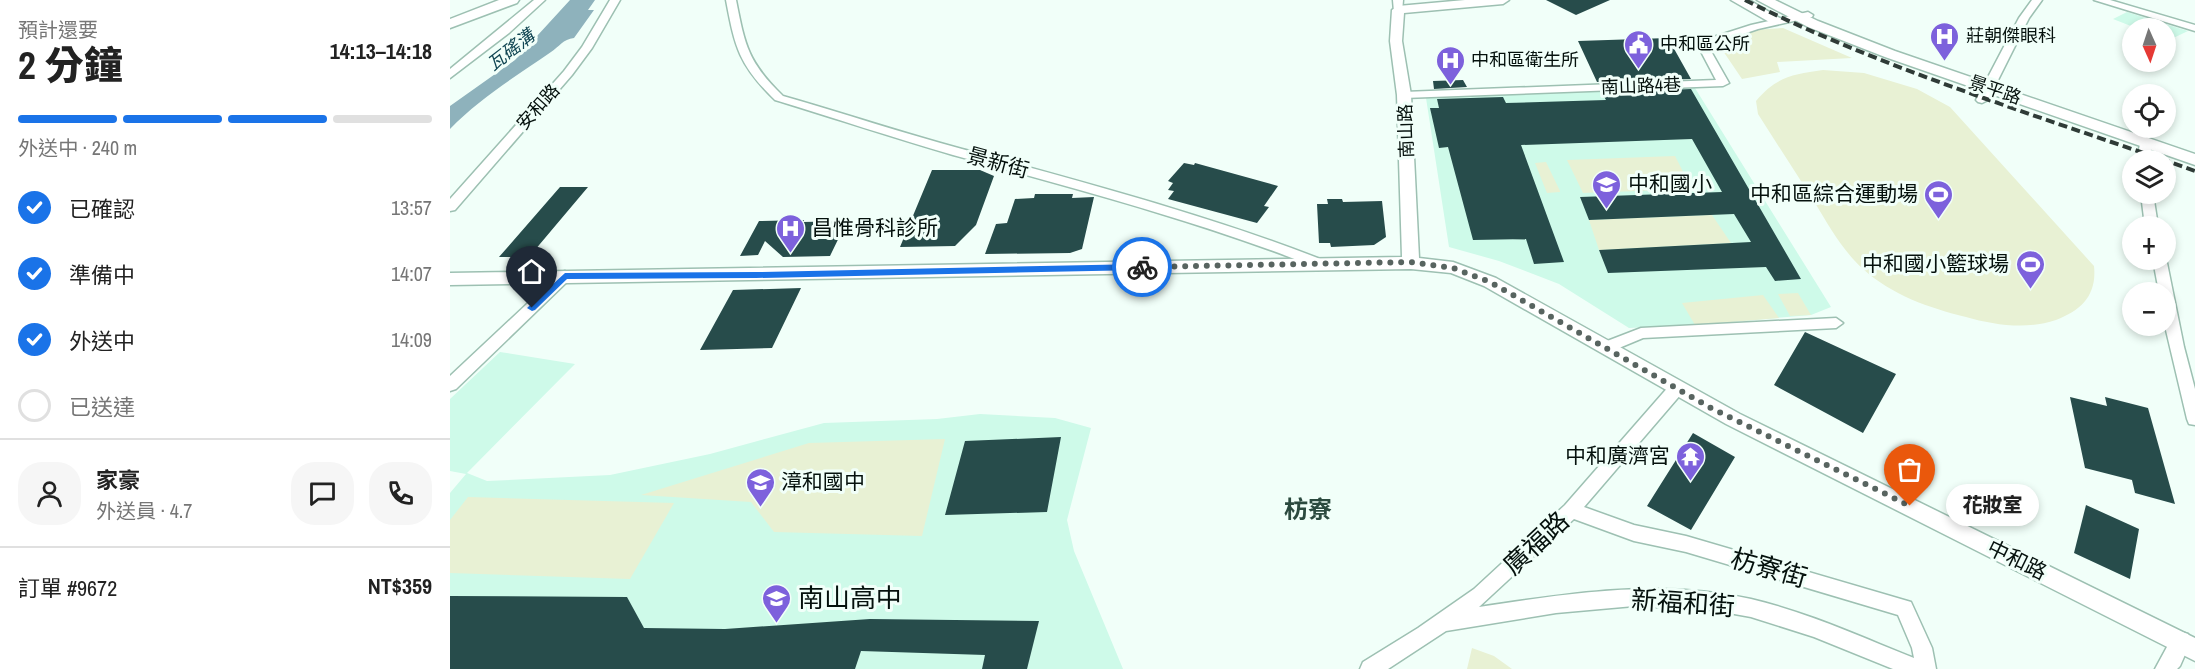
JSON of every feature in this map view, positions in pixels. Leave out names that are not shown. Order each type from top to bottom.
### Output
[{"type":"main road","points":[[450,24],[512,0]]},
{"type":"main road","name":"景平路","points":[[1738,0],[1780,22],[1872,61],[1986,94]]},
{"type":"main road","name":"景平路","points":[[1764,0],[1986,94],[2133,150]]},
{"type":"main road","name":"景平路","points":[[2176,158],[2195,160]]},
{"type":"main road","points":[[2176,168],[2195,175]]},
{"type":"street","points":[[450,75],[540,0]]},
{"type":"street","name":"安和路","points":[[450,207],[568,73],[587,48],[615,0]]},
{"type":"street","name":"景新街","points":[[731,0],[738,42],[747,60],[779,98],[931,144],[1135,199],[1258,238],[1323,265]]},
{"type":"street","points":[[1398,5],[1503,0]]},
{"type":"street","points":[[1986,94],[2024,18],[2037,0]]},
{"type":"street","points":[[2099,0],[2195,28]]},
{"type":"street","name":"南山路","points":[[1398,5],[1396,41],[1404,95],[1411,262]]},
{"type":"street","name":"南山路4巷","points":[[1404,95],[1723,84],[1702,44],[1755,27],[1804,16]]},
{"type":"street","name":"中和路","points":[[450,279],[1411,262],[1453,268],[1490,282],[1733,420],[2188,646]]},
{"type":"street","points":[[2162,270],[2176,347],[2195,419]]},
{"type":"street","points":[[450,386],[565,276]]},
{"type":"street","points":[[1607,347],[1641,333],[1836,323]]},
{"type":"street","name":"廣福路","points":[[1370,669],[1425,635],[1481,594],[1571,510],[1676,389]]},
{"type":"street","name":"枋寮街","points":[[1571,510],[1634,532],[1686,544],[1904,608],[1922,648],[1926,669]]},
{"type":"street","name":"新福和街","points":[[1440,623],[1601,598],[1686,598],[1760,611],[1820,629],[1917,669]]},
{"type":"street","points":[[2165,669],[2188,646]]},
{"type":"shaded area","points":[[2127,12],[2146,18],[2122,18],[2122,23],[2113,19]]},
{"type":"shaded area","points":[[2176,27],[2188,31],[2176,37]]},
{"type":"shaded area","points":[[1783,28],[1852,58],[1777,62],[1780,72],[1742,79],[1719,45],[1752,30]]},
{"type":"shaded area","name":"中和區綜合運動場","points":[[1823,70],[1864,73],[1917,89],[1950,107],[2094,266],[2093,285],[2086,300],[2073,311],[2056,320],[2022,326],[1999,324],[1925,305],[1886,286],[1863,269],[1837,238],[1758,114],[1756,101],[1778,82],[1794,75]]},
{"type":"shaded area","name":"中和國小","points":[[1695,88],[1831,307],[1811,315],[1629,328],[1559,284],[1499,261],[1449,247],[1426,98]]},
{"type":"shaded area","points":[[1675,156],[1692,189],[1583,193],[1567,160]]},
{"type":"shaded area","points":[[1546,162],[1560,192],[1547,193],[1535,163]]},
{"type":"shaded area","points":[[1712,215],[1731,243],[1599,250],[1589,220]]},
{"type":"shaded area","points":[[1798,293],[1811,315],[1790,316],[1778,294]]},
{"type":"shaded area","points":[[1763,295],[1779,318],[1695,325],[1682,303]]},
{"type":"shaded area","points":[[500,352],[575,364],[467,473],[487,481],[610,475],[710,454],[824,423],[937,419],[980,414],[1055,418],[1091,428],[1067,520],[1074,551],[1123,669],[450,669],[450,493],[466,474],[450,471],[450,399]]},
{"type":"shaded area","points":[[945,439],[922,536],[774,532],[751,502],[641,495],[809,443]]},
{"type":"shaded area","points":[[468,497],[674,503],[630,579],[450,573],[450,520]]},
{"type":"shaded area","points":[[1472,648],[1494,656],[1512,669],[1467,669]]},
{"type":"water","points":[[570,0],[595,0],[588,10],[594,10],[574,38],[564,42],[498,88],[450,129],[450,106],[515,60]]},
{"type":"building","points":[[1546,0],[1610,0],[1576,15]]},
{"type":"building","name":"中和區公所","points":[[1668,38],[1691,79],[1597,82],[1578,41]]},
{"type":"building","name":"中和區衛生所","points":[[1463,80],[1467,87],[1434,89],[1433,81]]},
{"type":"building","points":[[1691,89],[1801,279],[1775,281],[1766,267],[1608,273],[1599,250],[1751,242],[1734,214],[1589,220],[1580,197],[1722,192],[1692,139],[1521,145],[1564,262],[1534,264],[1526,239],[1473,240],[1448,147],[1439,148],[1430,108],[1439,108],[1437,99],[1503,97],[1506,103],[1606,100],[1602,93]]},
{"type":"building","points":[[1184,163],[1194,165],[1195,163],[1278,186],[1264,206],[1269,207],[1257,223],[1168,199],[1174,191],[1168,190],[1173,183],[1168,181]]},
{"type":"building","points":[[932,170],[980,170],[994,176],[976,225],[955,246],[900,247]]},
{"type":"building","points":[[560,187],[588,187],[529,257],[499,257]]},
{"type":"building","points":[[1035,194],[1073,194],[1072,198],[1094,197],[1082,249],[1070,253],[985,254],[996,224],[1007,223],[1015,199],[1034,198]]},
{"type":"building","points":[[1327,199],[1342,199],[1343,202],[1382,201],[1386,237],[1374,245],[1331,247],[1330,243],[1319,243],[1317,204],[1328,204]]},
{"type":"building","points":[[804,220],[803,222],[847,221],[830,256],[783,257],[765,241],[758,255],[740,256],[759,221]]},
{"type":"building","points":[[801,288],[772,348],[700,350],[733,290]]},
{"type":"building","points":[[1805,332],[1896,374],[1863,433],[1774,385]]},
{"type":"building","points":[[2070,397],[2107,406],[2105,397],[2148,408],[2175,504],[2135,493],[2132,480],[2085,468]]},
{"type":"building","name":"中和廣濟宮","points":[[1693,433],[1735,457],[1691,530],[1647,506]]},
{"type":"building","points":[[1061,437],[1047,512],[945,515],[965,441]]},
{"type":"building","points":[[2086,505],[2139,529],[2130,579],[2074,553]]},
{"type":"building","points":[[450,596],[627,597],[644,628],[725,629],[870,619],[1039,621],[1027,669],[982,669],[985,655],[861,651],[855,669],[450,669]]},
{"type":"railway","points":[[1745,0],[1799,26],[1910,71],[2195,171]]},
{"type":"way so far","points":[[1142,267],[1411,262],[1453,268],[1490,282],[1733,420],[1910,506]]},
{"type":"place","name":"莊朝傑眼科","points":[[1945,62]]},
{"type":"place","name":"中和區公所","points":[[1639,70]]},
{"type":"place","name":"中和區衛生所","points":[[1450,86]]},
{"type":"place","name":"中和國小","points":[[1607,210]]},
{"type":"place","name":"中和區綜合運動場","points":[[1939,220]]},
{"type":"place","name":"昌惟骨科診所","points":[[791,254]]},
{"type":"place","name":"中和國小籃球場","points":[[2030,290]]},
{"type":"place","name":"中和廣濟宮","points":[[1691,482]]},
{"type":"place","name":"花妝室","points":[[1910,506]]},
{"type":"place","name":"漳和國中","points":[[760,508]]},
{"type":"place","name":"南山高中","points":[[777,624]]},
{"type":"district","name":"枋寮","points":[[1308,510]]},
{"type":"route","points":[[532,308],[565,276],[756,275],[1142,267]]},
{"type":"water label","name":"瓦磘溝","points":[[511,50]]}]
